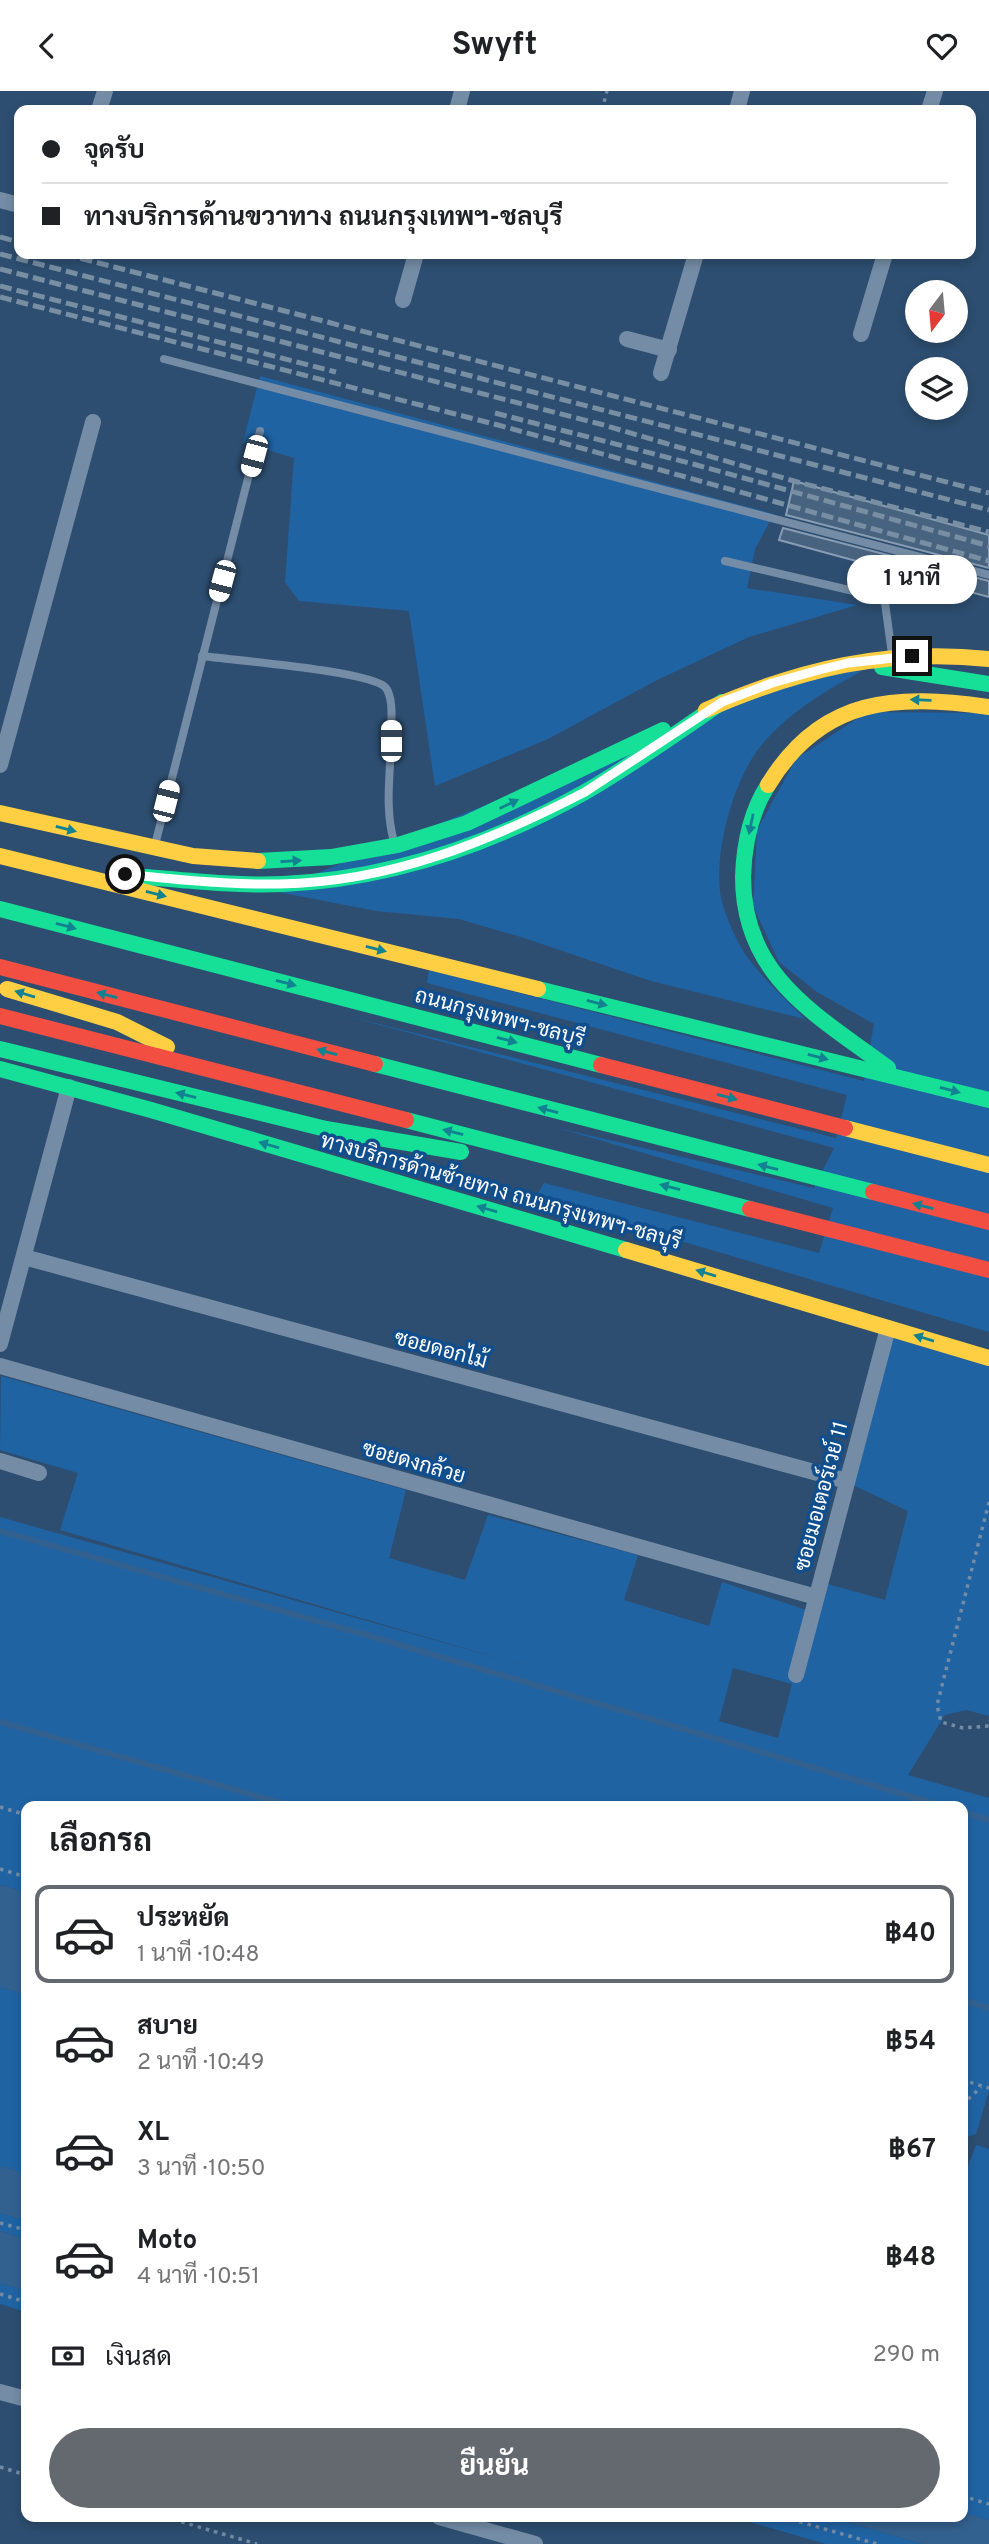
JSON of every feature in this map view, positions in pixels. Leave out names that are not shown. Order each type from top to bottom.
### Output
[{"type":"main road","points":[[0,813],[155,848],[234,861],[282,862],[331,857],[395,845],[467,823],[722,702],[772,683],[848,663],[892,657],[932,655],[989,659]]},
{"type":"main road","points":[[848,663],[989,684]]},
{"type":"main road","points":[[905,1078],[835,1032],[783,989],[761,955],[747,921],[743,894],[747,846],[754,811],[770,782],[790,757],[817,730],[854,709],[883,701],[914,700],[989,706]]},
{"type":"main road","points":[[42,866],[233,884],[334,880],[404,867],[475,845],[585,792],[722,702]]},
{"type":"main road","points":[[0,856],[989,1100]]},
{"type":"main road","name":"ถนนกรุงเทพฯ-ชลบุรี","points":[[0,909],[989,1165]]},
{"type":"main road","points":[[0,967],[989,1222]]},
{"type":"main road","points":[[0,987],[117,1022],[223,1075]]},
{"type":"main road","points":[[0,1016],[989,1270]]},
{"type":"main road","points":[[0,1049],[326,1129],[406,1144],[614,1173]]},
{"type":"main road","name":"ทางบริการด้านซ้ายทาง ถนนกรุงเทพฯ-ชลบุรี","points":[[0,1069],[989,1358]]},
{"type":"street","points":[[404,300],[415,259]]},
{"type":"street","points":[[661,373],[695,259]]},
{"type":"street","points":[[861,334],[884,259]]},
{"type":"street","points":[[627,339],[669,351]]},
{"type":"street","points":[[0,765],[93,422]]},
{"type":"street","points":[[0,1344],[69,1087]]},
{"type":"street","name":"ซอยดอกไม้","points":[[23,1257],[847,1481]]},
{"type":"street","name":"ซอยมอเตอร์เวย์ 11","points":[[796,1675],[888,1328]]},
{"type":"street","name":"ซอยดงกล้วย","points":[[0,1366],[816,1597]]},
{"type":"street","points":[[0,1461],[39,1473]]},
{"type":"street","points":[[0,2392],[21,2398]]},
{"type":"street","points":[[457,2522],[535,2544]]},
{"type":"lane","points":[[164,359],[989,575]]},
{"type":"lane","points":[[155,848],[260,431]]},
{"type":"lane","points":[[725,561],[879,597],[886,603],[892,657]]},
{"type":"lane","points":[[202,656],[357,676],[382,684],[391,700],[388,803],[395,845]]},
{"type":"path","points":[[989,1502],[937,1705],[941,1722],[963,1728],[989,1726]]},
{"type":"path","points":[[0,1807],[21,1813]]},
{"type":"path","points":[[0,1869],[21,1875]]},
{"type":"path","points":[[968,2082],[989,2088]]},
{"type":"path","points":[[968,2099],[982,2086]]},
{"type":"path","points":[[0,2223],[21,2229]]},
{"type":"path","points":[[0,2294],[21,2300]]},
{"type":"path","points":[[0,2467],[21,2473]]},
{"type":"path","points":[[968,2499],[989,2504]]},
{"type":"path","points":[[182,2522],[257,2544]]},
{"type":"path","points":[[800,2522],[877,2544]]},
{"type":"shaded area","points":[[260,376],[774,514],[755,549],[747,588],[857,605],[749,637],[657,680],[548,739],[435,786],[409,611],[299,601],[285,582],[294,458],[243,442]]},
{"type":"shaded area","points":[[862,671],[820,695],[794,714],[760,747],[741,779],[727,819],[723,840],[719,880],[721,898],[734,933],[758,971],[805,1019],[651,981],[459,919],[376,911],[273,891],[730,706],[828,673]]},
{"type":"shaded area","points":[[867,712],[989,713],[989,1332],[535,1198],[544,1183],[819,1253],[833,1208],[558,1128],[814,1188],[834,1148],[343,1015],[836,1138],[847,1095],[427,983],[429,970],[864,1081],[874,1024],[817,992],[779,962],[753,906],[757,830],[796,759]]},
{"type":"shaded area","points":[[890,1337],[989,1366],[989,1716],[966,1710],[945,1715],[908,1775],[989,1798],[989,2091],[976,2134],[968,2136],[968,1801],[21,1801],[21,1891],[0,1885],[0,1517],[529,1667],[60,1530],[78,1473],[0,1450],[1,1376],[406,1490],[389,1558],[465,1580],[488,1515],[638,1555],[624,1600],[709,1626],[722,1582],[809,1611],[817,1581],[885,1600],[908,1511],[838,1478]],"holes":[[[733,1668],[792,1684],[778,1738],[719,1721]]]},
{"type":"shaded area","points":[[0,1885],[21,1891],[21,1993],[0,1987]]},
{"type":"shaded area","points":[[0,1987],[21,1993],[21,2172],[0,2166]]},
{"type":"shaded area","points":[[976,2145],[989,2149],[989,2520],[968,2515],[968,2166]]},
{"type":"shaded area","points":[[0,2166],[21,2172],[21,2219],[0,2213]]},
{"type":"shaded area","points":[[0,2213],[21,2219],[21,2237],[0,2231]]},
{"type":"shaded area","points":[[0,2231],[21,2237],[21,2289],[0,2283]]},
{"type":"shaded area","points":[[0,2283],[21,2289],[21,2310],[0,2304]]},
{"type":"shaded area","points":[[968,2514],[989,2520],[989,2544],[923,2544],[847,2522],[968,2522]]},
{"type":"shaded area","points":[[749,2522],[847,2522],[923,2544],[826,2544]]},
{"type":"building","points":[[794,481],[989,535],[989,568],[786,515]]},
{"type":"building","points":[[783,528],[989,581],[989,597],[779,540]]},
{"type":"waterway","points":[[0,1531],[370,1636],[926,1801]]},
{"type":"waterway","points":[[0,1722],[274,1801]]},
{"type":"waterway","points":[[968,1814],[989,1820]]},
{"type":"waterway","points":[[968,2002],[989,2008]]},
{"type":"railway","points":[[0,237],[14,241]]},
{"type":"railway","points":[[0,254],[14,258]]},
{"type":"railway","points":[[19,259],[989,510]]},
{"type":"railway","points":[[83,259],[989,493]]},
{"type":"railway","points":[[0,269],[600,424],[794,481],[989,532]]},
{"type":"railway","points":[[0,286],[336,372]]},
{"type":"railway","points":[[0,297],[498,425],[989,561]]},
{"type":"railway","points":[[495,413],[693,464],[989,546]]},
{"type":"traffic: fast","points":[[882,667],[989,684]]},
{"type":"traffic: fast","points":[[146,877],[232,884],[283,884],[362,875],[439,856],[514,828],[585,792],[722,702]]},
{"type":"traffic: fast","points":[[258,861],[331,857],[398,845],[467,823],[663,730]]},
{"type":"traffic: fast","points":[[768,785],[752,818],[743,877],[746,912],[756,942],[770,967],[789,990],[835,1030],[888,1068]]},
{"type":"traffic: fast","points":[[0,909],[601,1065]]},
{"type":"traffic: fast","points":[[538,989],[989,1100]]},
{"type":"traffic: fast","points":[[0,1049],[326,1129],[461,1152]]},
{"type":"traffic: fast","points":[[375,1064],[873,1192]]},
{"type":"traffic: fast","points":[[0,1069],[151,1110],[626,1250]]},
{"type":"traffic: fast","points":[[406,1120],[750,1209]]},
{"type":"traffic: slow","points":[[706,710],[775,683],[844,665],[915,657],[989,659]]},
{"type":"traffic: slow","points":[[768,785],[789,756],[812,733],[837,718],[864,708],[923,701],[989,707]]},
{"type":"traffic: slow","points":[[0,813],[193,856],[258,861]]},
{"type":"traffic: slow","points":[[0,856],[538,989]]},
{"type":"traffic: slow","points":[[7,989],[117,1022],[167,1047]]},
{"type":"traffic: slow","points":[[845,1128],[989,1165]]},
{"type":"traffic: slow","points":[[626,1250],[989,1358]]},
{"type":"traffic: jam","points":[[0,967],[375,1064]]},
{"type":"traffic: jam","points":[[0,1016],[406,1120]]},
{"type":"traffic: jam","points":[[601,1065],[845,1128]]},
{"type":"traffic: jam","points":[[873,1192],[989,1222]]},
{"type":"traffic: jam","points":[[750,1209],[989,1270]]},
{"type":"route","points":[[125,874],[233,884],[283,884],[334,880],[404,867],[475,845],[585,792],[722,702],[772,683],[819,670],[848,663],[912,656]]}]
